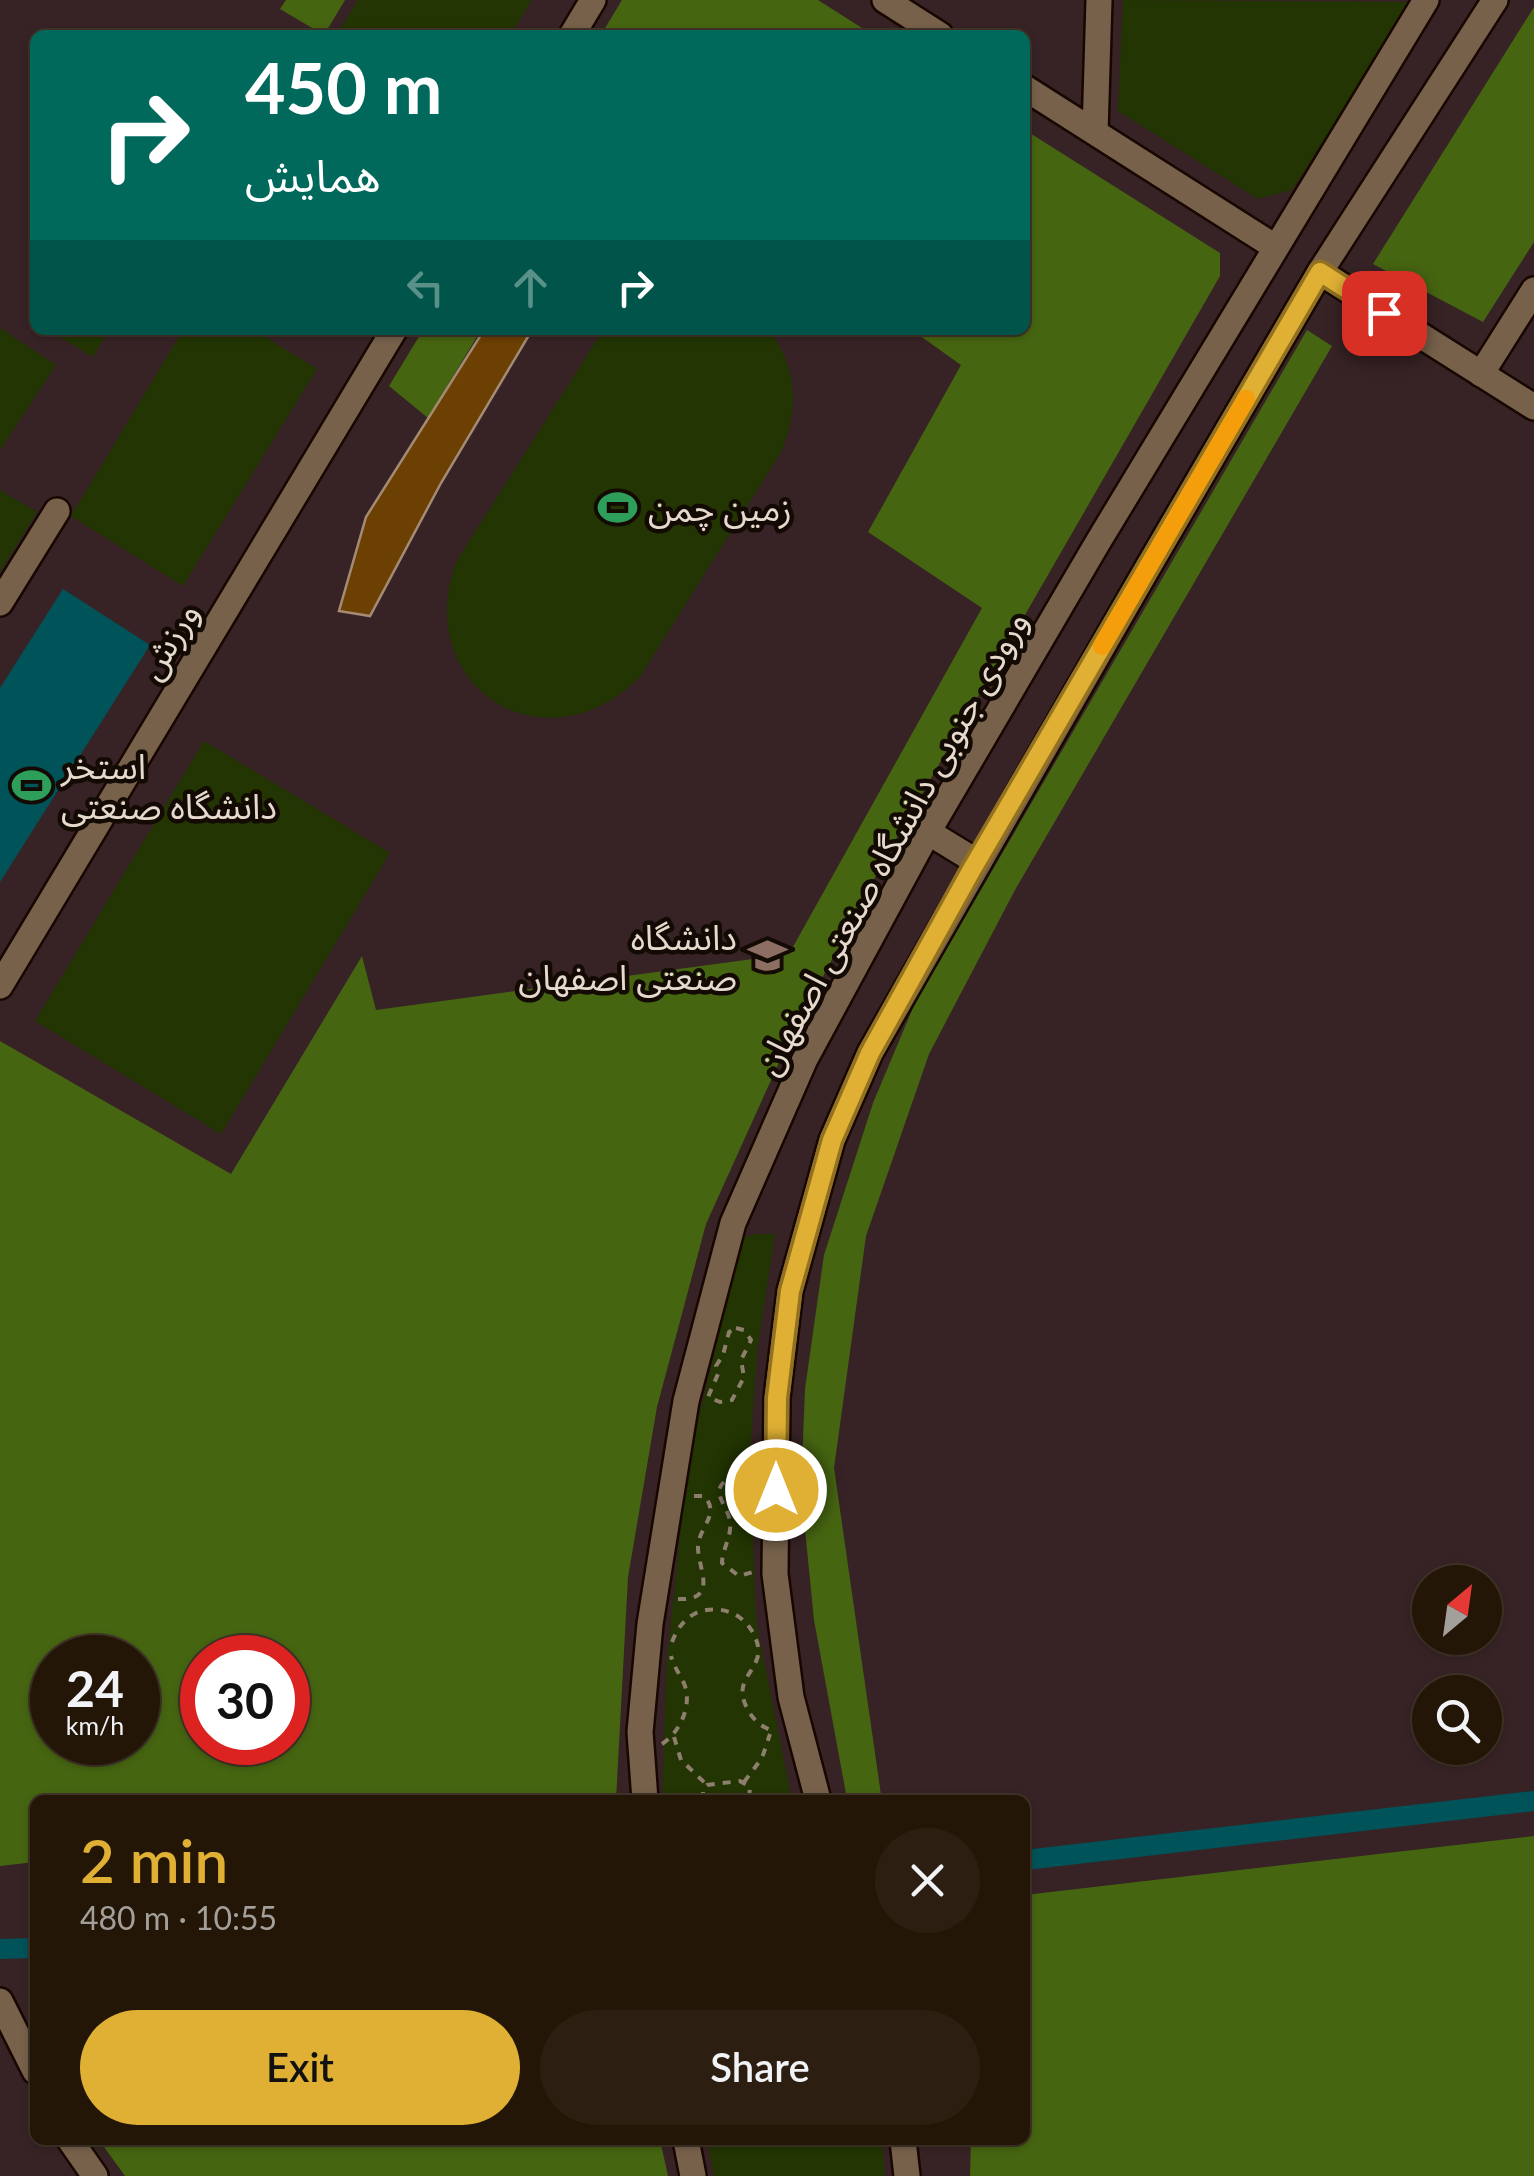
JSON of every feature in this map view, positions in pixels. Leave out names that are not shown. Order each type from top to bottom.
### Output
[{"type":"street","points":[[575,30],[592,0]]},
{"type":"street","points":[[885,0],[912,9],[935,30]]},
{"type":"street","points":[[1095,132],[1099,0]]},
{"type":"street","name":"ورودی جنوبی دانشگاه صنعتی اصفهان","points":[[645,1795],[640,1732],[657,1585],[686,1402],[733,1223],[804,1059],[928,832],[1275,246],[1426,0]]},
{"type":"street","points":[[817,1795],[791,1697],[776,1560],[777,1398],[790,1291],[832,1140],[870,1053],[977,862],[1320,272],[1495,0]]},
{"type":"street","points":[[1030,91],[1275,246]]},
{"type":"street","points":[[1320,272],[1534,407]]},
{"type":"street","points":[[1481,374],[1534,290]]},
{"type":"street","name":"ورزش","points":[[0,985],[391,335]]},
{"type":"street","points":[[0,603],[57,511]]},
{"type":"street","points":[[928,832],[977,862]]},
{"type":"street","points":[[0,2001],[30,2061]]},
{"type":"street","points":[[73,2145],[95,2176]]},
{"type":"street","points":[[687,2145],[693,2176]]},
{"type":"street","points":[[904,2145],[907,2176]]},
{"type":"path","points":[[736,1328],[744,1330],[751,1340],[741,1360],[744,1377],[732,1400],[708,1398],[718,1374],[718,1360],[729,1332],[736,1328]]},
{"type":"path","points":[[776,1490],[736,1475],[720,1486],[719,1498],[730,1522],[722,1554],[727,1569],[739,1576],[750,1574],[776,1560]]},
{"type":"path","points":[[657,1585],[678,1599],[688,1599],[703,1588],[705,1578],[698,1545],[712,1512],[710,1502],[704,1496],[694,1496],[670,1505]]},
{"type":"path","points":[[707,1785],[681,1760],[673,1736],[687,1694],[673,1664],[672,1640],[685,1620],[710,1609],[737,1615],[752,1631],[758,1658],[741,1692],[753,1718],[771,1732],[800,1732]]},
{"type":"path","points":[[703,1795],[707,1785],[744,1782],[762,1758],[771,1732]]},
{"type":"path","points":[[642,1751],[673,1736]]},
{"type":"path","points":[[744,1782],[752,1791],[751,1795]]},
{"type":"shaded area","name":"دانشگاه صنعتی اصفهان","points":[[0,0],[1534,0],[1534,2176],[0,2176]]},
{"type":"green space","points":[[286,0],[345,0],[327,30],[316,30],[280,9]]},
{"type":"green space","points":[[358,0],[532,0],[513,30],[340,30]]},
{"type":"green space","points":[[622,0],[818,0],[865,30],[604,30]]},
{"type":"green space","points":[[1123,0],[1412,2],[1292,190],[1258,199],[1118,111]]},
{"type":"green space","points":[[1534,7],[1534,242],[1483,322],[1373,264]]},
{"type":"green space","points":[[1030,133],[1220,253],[1220,276],[888,853],[786,1047],[706,1224],[657,1407],[628,1577],[616,1795],[30,1795],[30,1863],[0,1866],[0,1041],[231,1174],[362,956],[376,1010],[789,954],[982,608],[868,532],[961,365],[919,335],[1030,335]]},
{"type":"green space","points":[[0,328],[56,365],[0,450]]},
{"type":"green space","points":[[1307,330],[1332,346],[1015,890],[929,1054],[866,1236],[834,1468],[881,1795],[846,1795],[814,1620],[801,1489],[805,1389],[824,1255],[873,1103],[915,1003]]},
{"type":"green space","points":[[56,335],[106,335],[93,357]]},
{"type":"green space","points":[[180,335],[262,335],[317,369],[183,586],[71,516]]},
{"type":"green space","points":[[420,335],[478,335],[428,418],[389,386]]},
{"type":"green space","name":"زمین چمن","points":[[600,335],[772,335],[786,359],[793,389],[791,420],[781,452],[640,677],[603,705],[565,717],[528,716],[496,702],[469,679],[452,646],[447,607],[456,562]]},
{"type":"green space","points":[[0,490],[37,512],[0,572]]},
{"type":"green space","points":[[204,741],[390,853],[221,1134],[35,1021]]},
{"type":"green space","points":[[775,1234],[757,1352],[750,1458],[756,1621],[791,1795],[662,1795],[667,1659],[688,1463],[742,1238]]},
{"type":"green space","points":[[1534,1836],[1534,2176],[970,2176],[971,2145],[1030,2145],[1030,1894]]},
{"type":"green space","points":[[103,2145],[661,2145],[668,2176],[125,2176]]},
{"type":"green space","points":[[708,2145],[882,2145],[885,2176],[714,2176]]},
{"type":"water","name":"استخر دانشگاه صنعتی","points":[[63,589],[150,645],[0,882],[0,688]]},
{"type":"building","points":[[481,335],[529,335],[441,483],[370,616],[339,611],[366,517]]},
{"type":"waterway","points":[[1030,1859],[1534,1801]]},
{"type":"waterway","points":[[0,1949],[30,1948]]},
{"type":"slow traffic","points":[[1102,646],[1246,399]]},
{"type":"place","name":"زمین چمن","points":[[618,507]]},
{"type":"place","name":"استخر دانشگاه صنعتی","points":[[31,785]]},
{"type":"place","name":"دانشگاه صنعتی اصفهان","points":[[767,956]]},
{"type":"route","points":[[776,1490],[777,1398],[790,1291],[832,1140],[870,1053],[971,871],[1320,272],[1384,313]]}]
